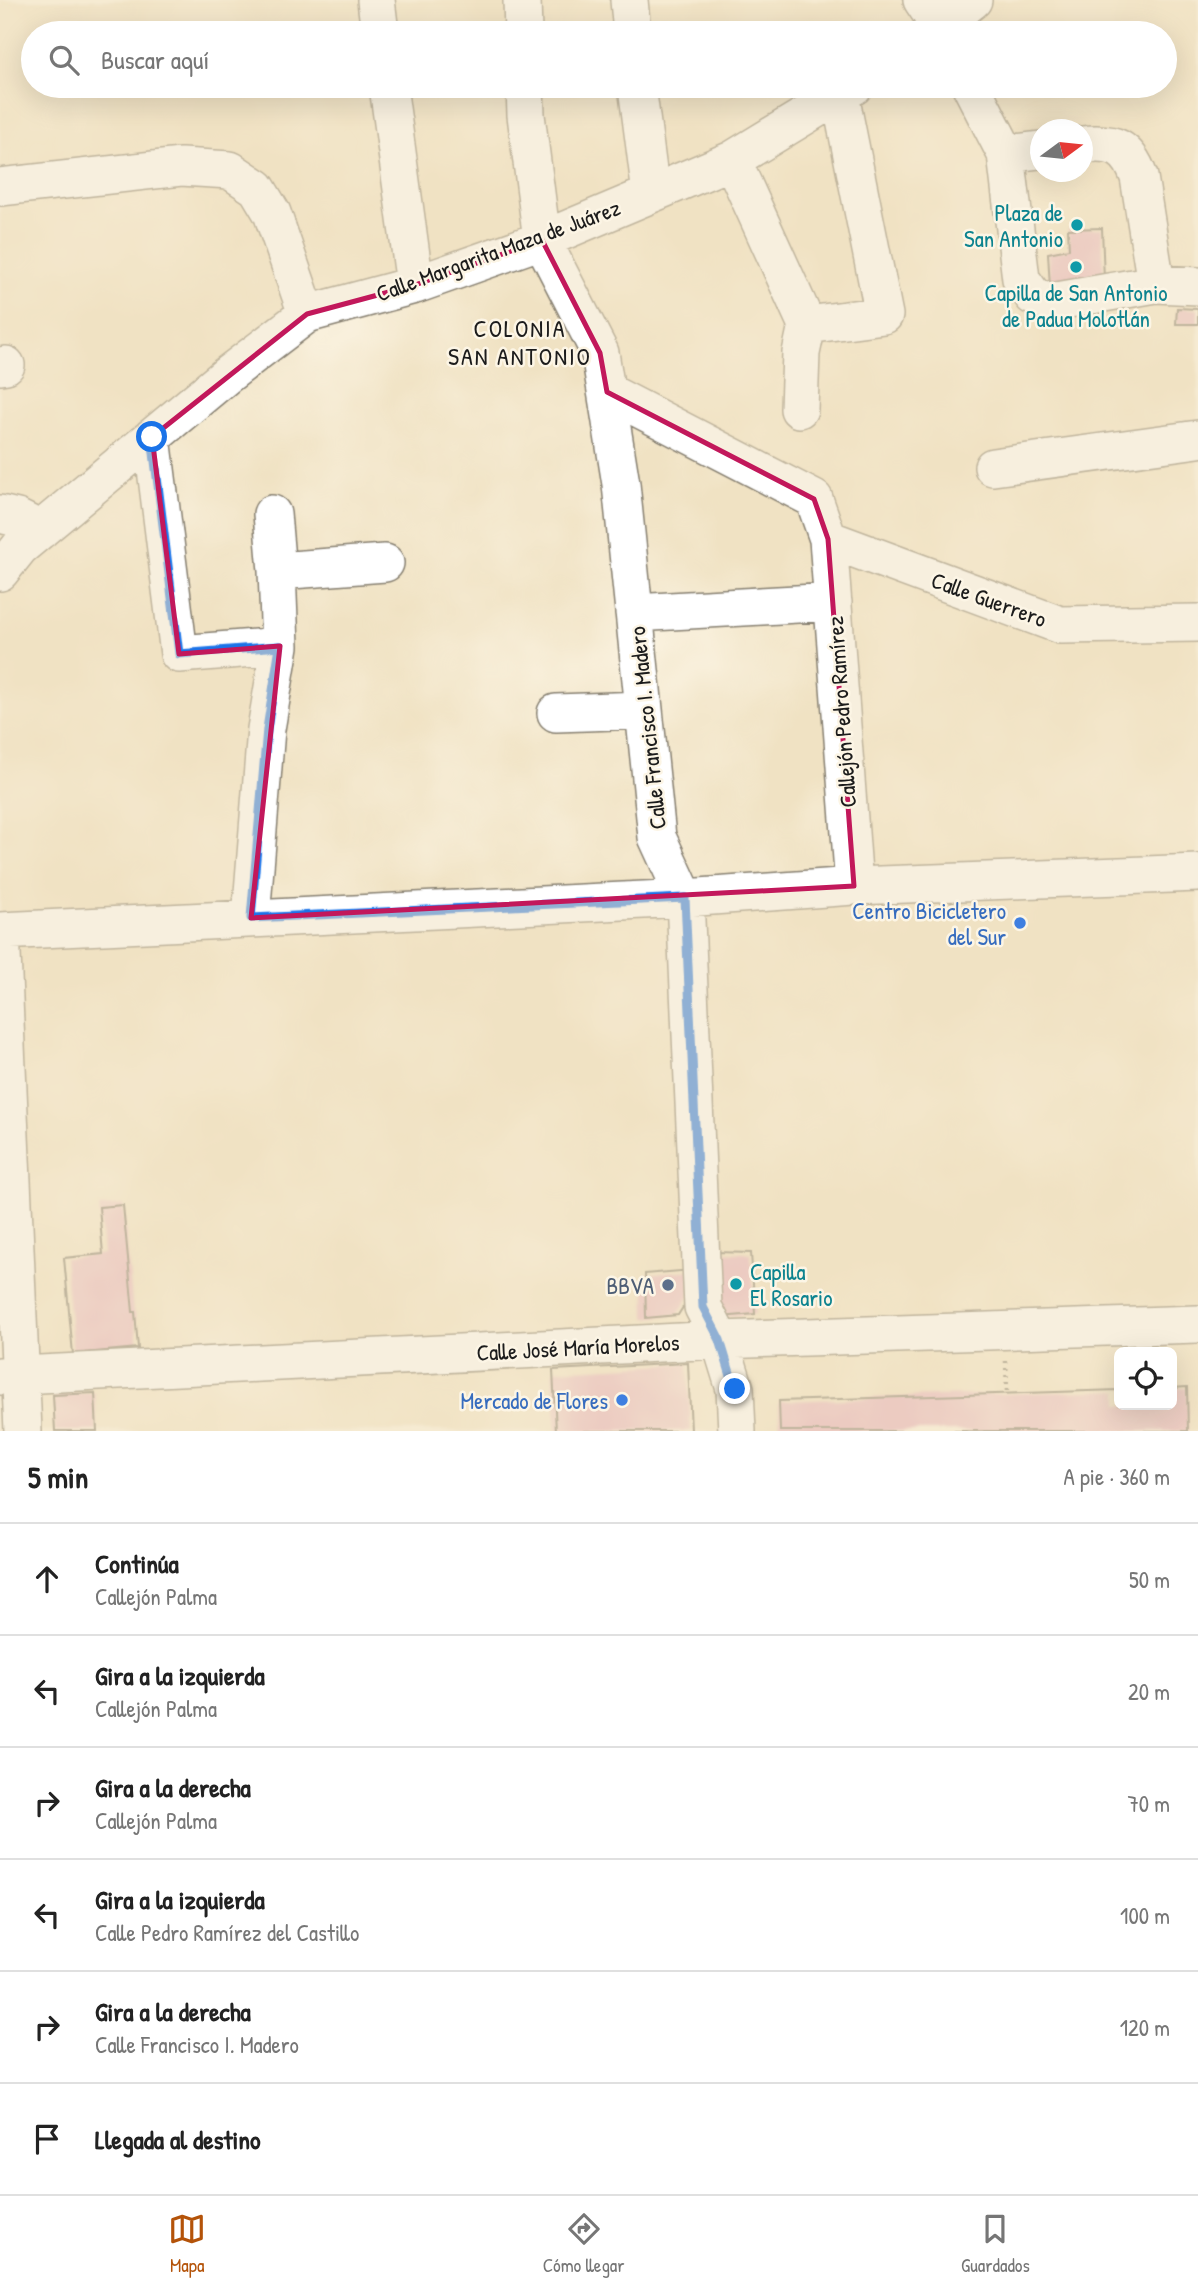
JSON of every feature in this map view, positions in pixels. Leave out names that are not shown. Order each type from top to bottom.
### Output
[{"type":"street","points":[[376,0],[379,21]]},
{"type":"street","points":[[522,0],[523,21]]},
{"type":"street","points":[[629,0],[631,21]]},
{"type":"street","points":[[937,21],[973,0]]},
{"type":"street","points":[[390,98],[415,285]]},
{"type":"street","points":[[525,98],[542,240]]},
{"type":"street","points":[[639,98],[651,194]]},
{"type":"street","name":"Calle Margarita Maza de Juárez","points":[[0,572],[20,547],[227,375],[307,314],[415,285],[542,240],[732,160],[835,98]]},
{"type":"street","points":[[807,325],[884,315],[848,98]]},
{"type":"street","points":[[980,98],[1023,152],[1021,279],[1032,296],[1051,302],[1156,284],[1198,286]]},
{"type":"street","points":[[1093,144],[1101,143],[1124,150],[1133,162],[1139,177],[1156,284]]},
{"type":"street","points":[[732,160],[807,325],[801,353],[799,409]]},
{"type":"street","points":[[0,187],[181,167],[230,170],[257,188],[272,213],[307,314]]},
{"type":"street","name":"Calle Francisco I. Madero","points":[[542,240],[600,352],[607,392],[621,484],[657,837],[685,898],[703,1307],[720,1340],[735,1389],[737,1431]]},
{"type":"street","name":"Callejón Pedro Ramírez","points":[[607,392],[814,499],[828,539],[854,886]]},
{"type":"street","points":[[152,437],[179,654],[280,646]]},
{"type":"street","points":[[993,467],[1198,439]]},
{"type":"street","points":[[0,514],[17,518],[41,530]]},
{"type":"street","points":[[251,918],[267,729],[280,646],[272,514]]},
{"type":"street","name":"Calle Guerrero","points":[[828,539],[1060,625],[1198,623]]},
{"type":"street","points":[[277,571],[385,563]]},
{"type":"street","points":[[634,613],[832,602]]},
{"type":"street","points":[[556,713],[644,710]]},
{"type":"street","points":[[23,1431],[9,1375],[1,931],[685,898],[854,886],[1198,873]]},
{"type":"street","name":"Calle José María Morelos","points":[[9,1375],[720,1340],[1198,1324]]},
{"type":"highlighted area","points":[[542,240],[600,353],[607,392],[814,499],[828,539],[854,886],[251,918],[280,646],[179,654],[152,437],[307,314],[415,285]]},
{"type":"building","name":"Capilla de San Antonio de Padua Molotlán","points":[[1102,228],[1104,280],[1050,287],[1048,253],[1069,249],[1068,229]]},
{"type":"building","points":[[1177,308],[1198,309],[1198,324],[1176,324]]},
{"type":"building","points":[[123,1205],[138,1348],[73,1354],[64,1258],[103,1254],[99,1207]]},
{"type":"building","name":"Capilla El Rosario","points":[[716,1252],[751,1253],[755,1314],[720,1317]]},
{"type":"building","name":"BBVA","points":[[692,1270],[690,1296],[678,1315],[646,1318],[645,1274]]},
{"type":"building","name":"Mercado de Flores","points":[[688,1363],[691,1431],[556,1431],[553,1370]]},
{"type":"building","points":[[1187,1387],[1188,1431],[780,1431],[779,1401],[1114,1390],[1114,1410],[1177,1410],[1177,1388]]},
{"type":"building","points":[[95,1393],[97,1431],[55,1431],[53,1395]]},
{"type":"place","name":"Plaza de San Antonio","points":[[1077,225]]},
{"type":"place","name":"Capilla de San Antonio de Padua Molotlán","points":[[1076,267]]},
{"type":"place","name":"Centro Bicicletero del Sur","points":[[1020,923]]},
{"type":"place","name":"Capilla El Rosario","points":[[736,1284]]},
{"type":"place","name":"BBVA","points":[[668,1285]]},
{"type":"place","name":"Mercado de Flores","points":[[622,1400]]},
{"type":"district","name":"COLONIA SAN ANTONIO","points":[[520,342]]},
{"type":"route","points":[[152,437],[179,654],[280,646],[267,729],[251,918],[685,898],[703,1307],[720,1340],[735,1389]]}]
